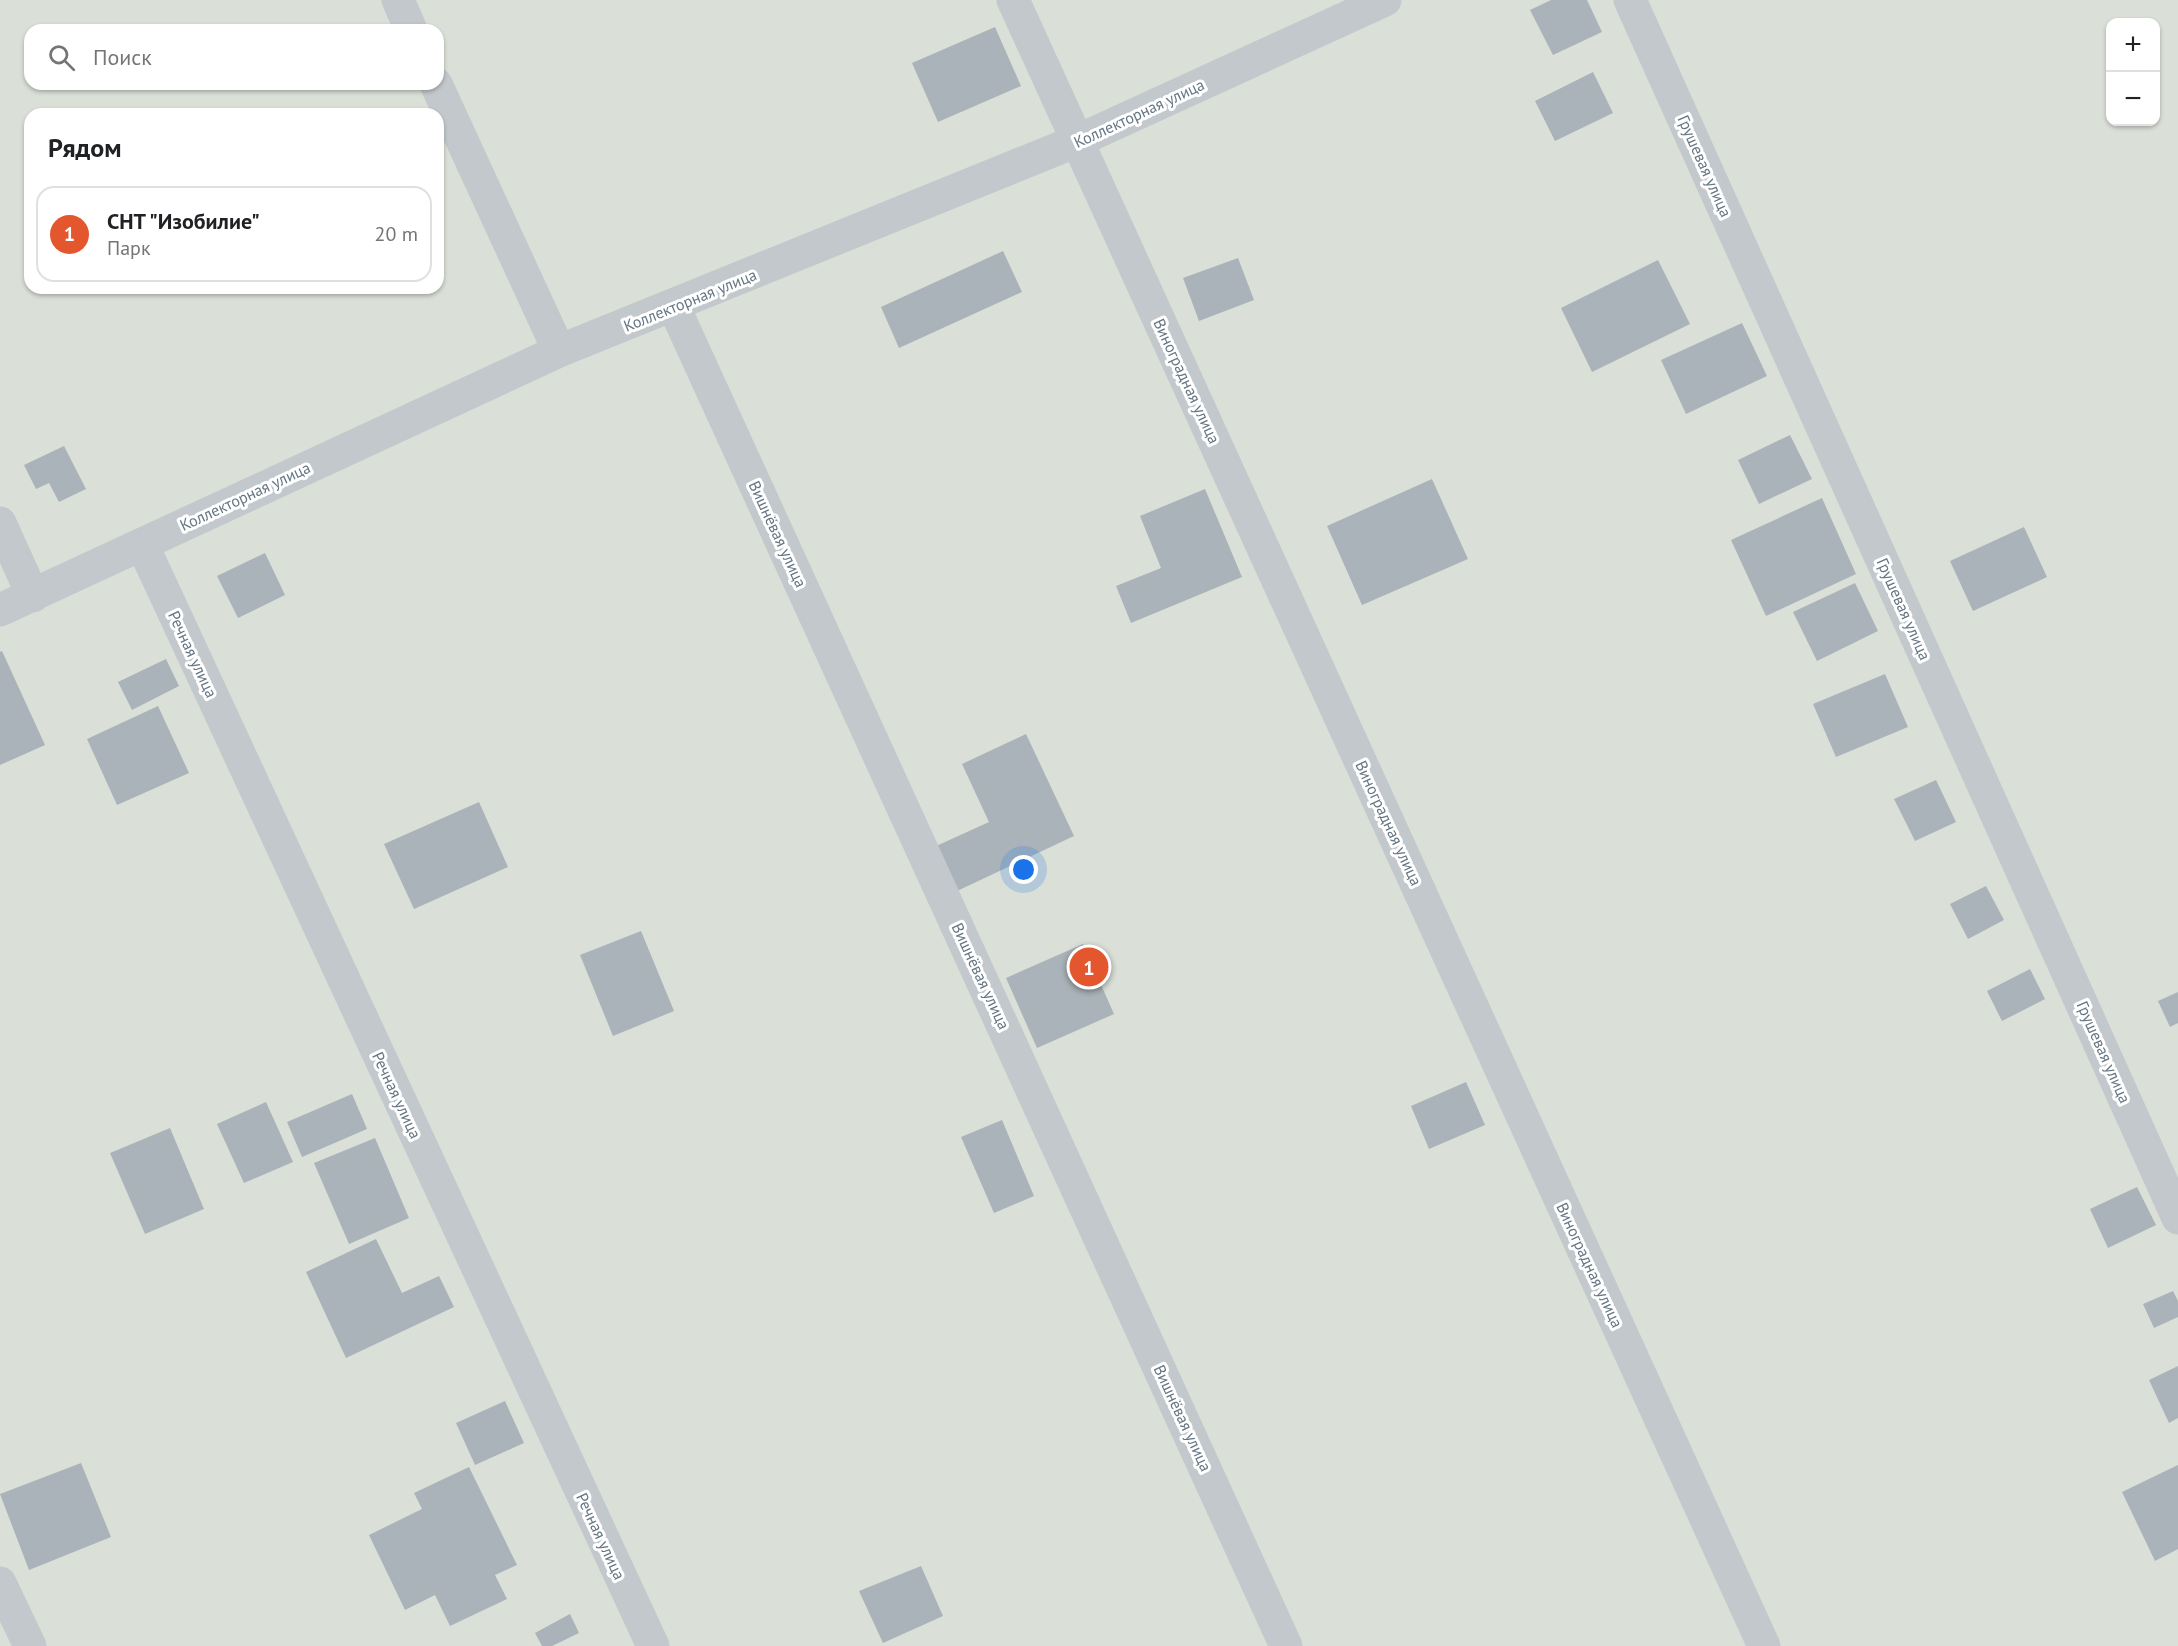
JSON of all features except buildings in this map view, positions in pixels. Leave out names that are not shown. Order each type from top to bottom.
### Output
[{"type":"street","points":[[398,0],[408,24]]},
{"type":"street","name":"Виноградная улица","points":[[1013,0],[1764,1646]]},
{"type":"street","name":"Коллекторная улица","points":[[0,610],[559,351],[1077,141],[1385,0]]},
{"type":"street","name":"Грушевая улица","points":[[1630,0],[2178,1218]]},
{"type":"street","points":[[439,90],[559,351]]},
{"type":"street","name":"Вишнёвая улица","points":[[674,306],[1286,1646]]},
{"type":"street","points":[[0,523],[33,596]]},
{"type":"street","name":"Речная улица","points":[[141,544],[652,1646]]},
{"type":"street","points":[[0,1583],[30,1646]]},
{"type":"shaded area","points":[[0,0],[2178,0],[2178,1646],[0,1646]]},
{"type":"place","name":"СНТ \"Изобилие\"","points":[[1089,967]]}]
